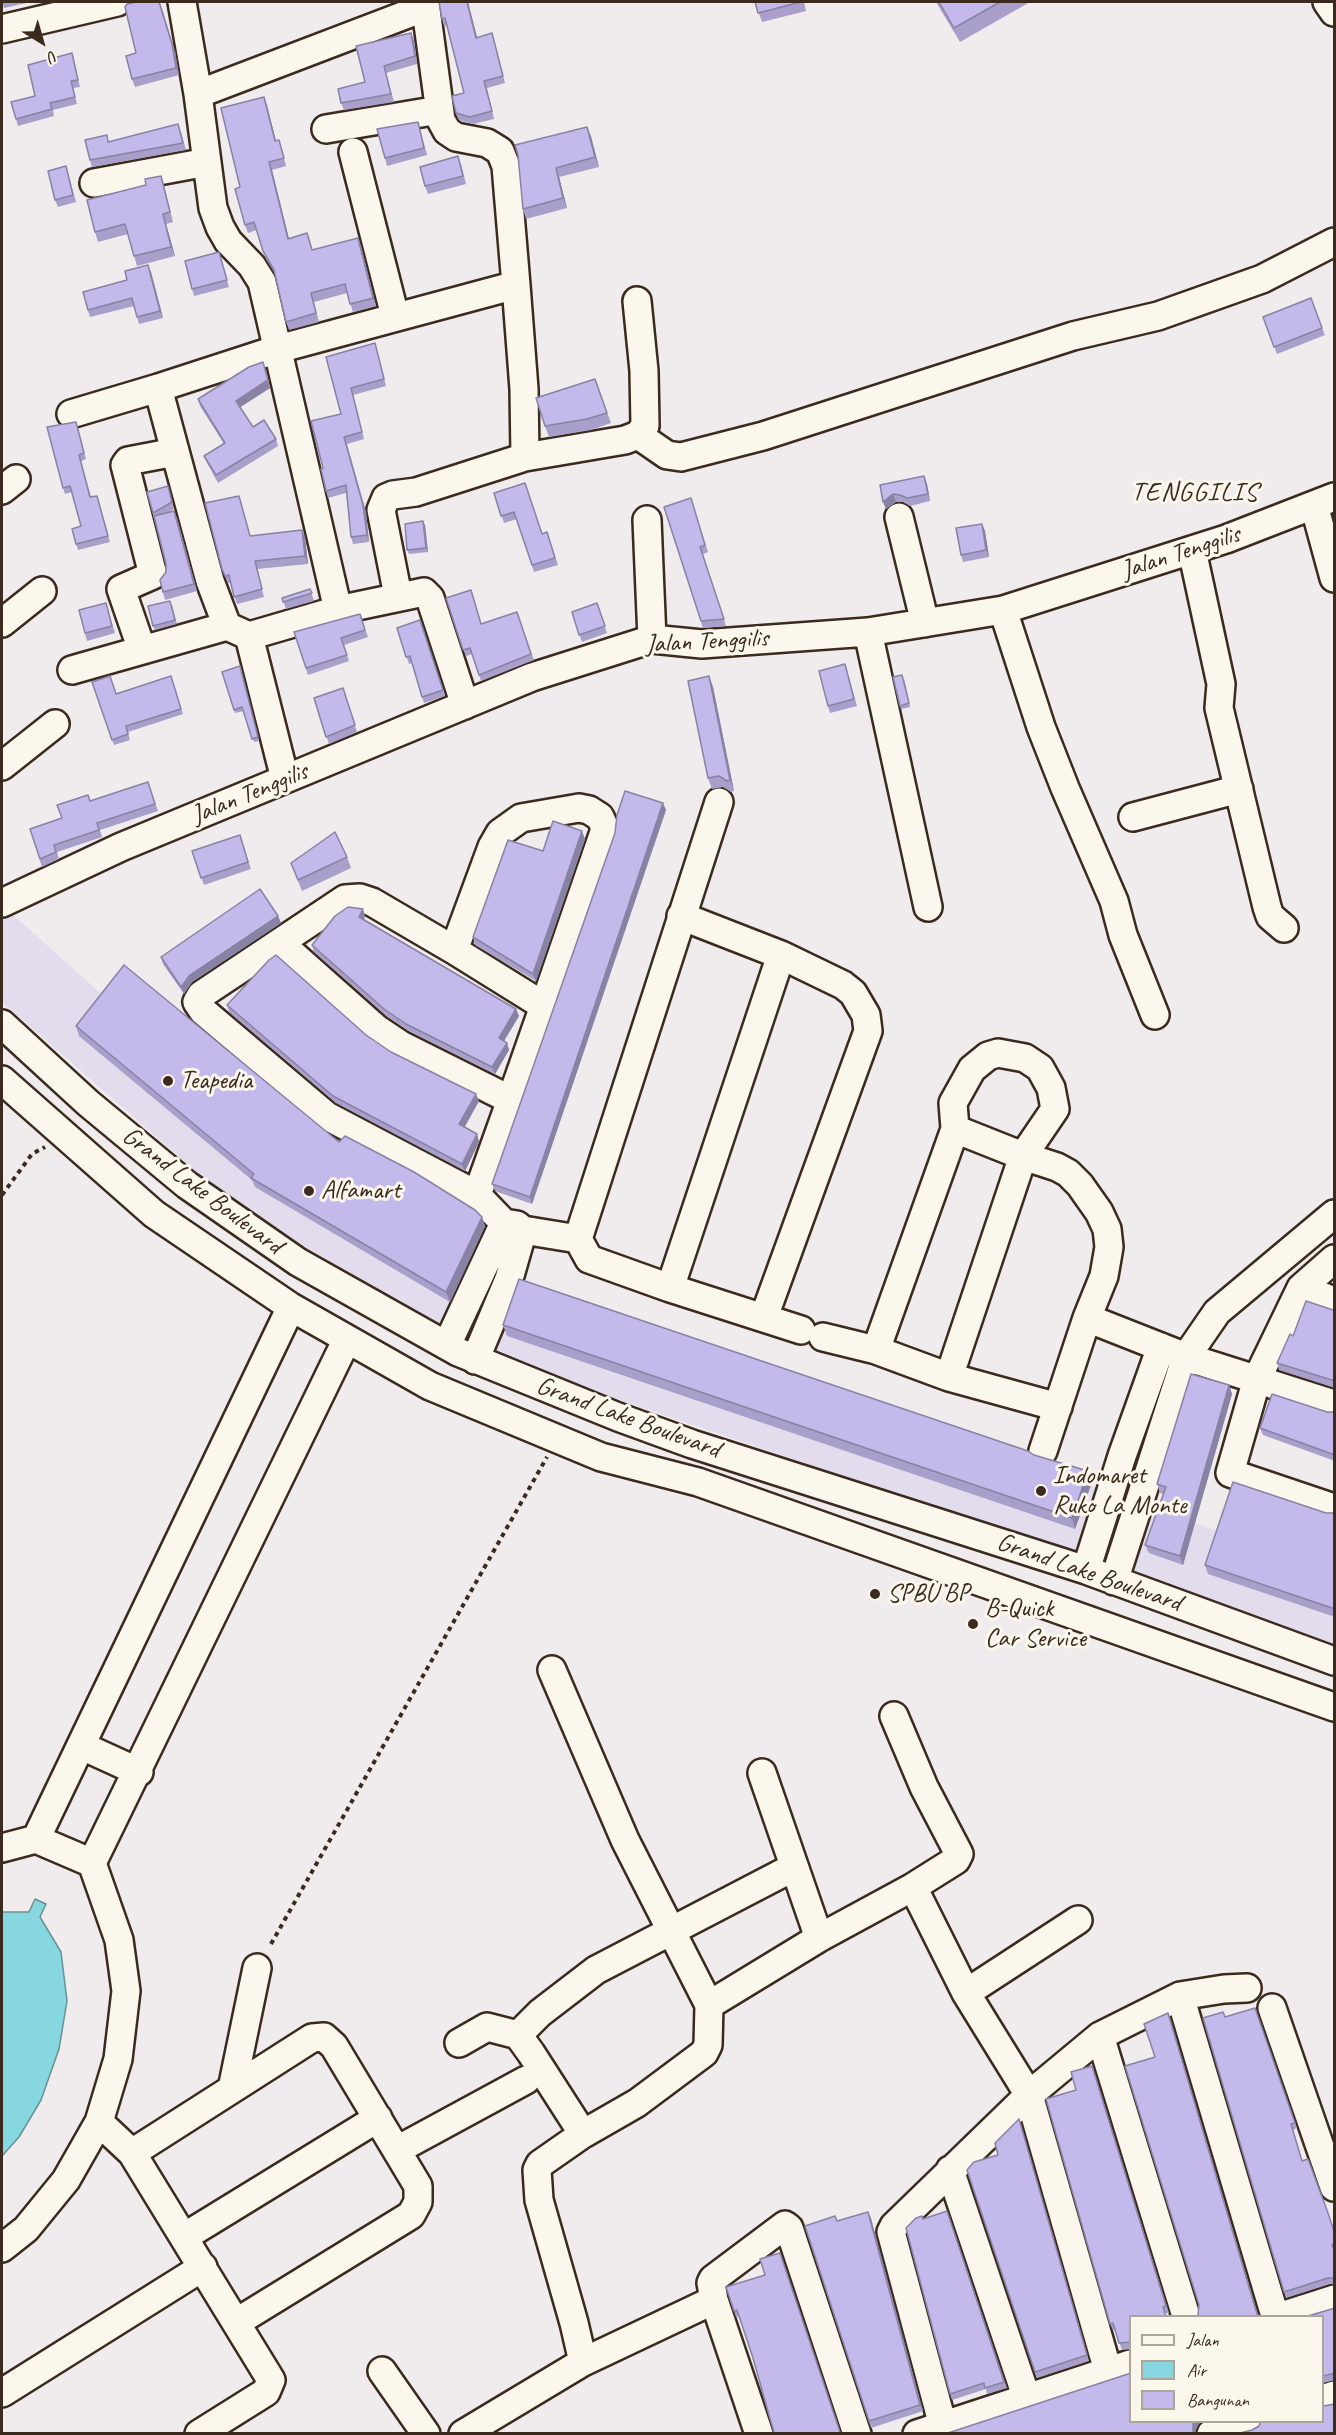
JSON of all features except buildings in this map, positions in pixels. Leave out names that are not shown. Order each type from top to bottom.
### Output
[{"type":"street","points":[[2,28],[117,2]]},
{"type":"street","points":[[182,2],[198,94],[213,208],[228,241],[252,266],[262,282],[338,610]]},
{"type":"street","points":[[1327,2],[1335,12]]},
{"type":"street","points":[[198,94],[426,4],[441,120],[447,131],[456,137],[487,143],[500,152],[506,166],[524,389],[525,457]]},
{"type":"street","points":[[326,129],[439,110]]},
{"type":"street","points":[[353,153],[395,316]]},
{"type":"street","points":[[94,183],[207,162]]},
{"type":"street","points":[[638,435],[667,455],[681,457],[763,436],[1073,336],[1158,316],[1262,279],[1335,242]]},
{"type":"street","points":[[71,414],[278,349],[516,285]]},
{"type":"street","points":[[399,596],[381,510],[386,498],[416,492],[525,457],[625,440],[638,435],[645,426],[645,415],[644,371],[637,301]]},
{"type":"street","points":[[158,388],[210,581],[238,631],[285,779]]},
{"type":"street","points":[[142,650],[121,589],[149,579],[153,575],[125,465],[128,461],[175,452]]},
{"type":"street","points":[[1324,501],[1335,578]]},
{"type":"street","name":"Jalan Tenggilis","points":[[2,903],[121,847],[532,677],[652,639],[702,645],[868,632],[1003,610],[1226,539],[1324,501]]},
{"type":"street","points":[[899,517],[925,623]]},
{"type":"street","points":[[647,520],[652,639]]},
{"type":"street","points":[[1192,550],[1221,684],[1219,708],[1270,916],[1284,928]]},
{"type":"street","points":[[2,623],[42,591]]},
{"type":"street","points":[[72,670],[142,650],[420,591],[427,594],[465,705]]},
{"type":"street","points":[[1003,610],[1041,727],[1112,894],[1123,935],[1155,1015]]},
{"type":"street","points":[[868,632],[928,907]]},
{"type":"street","points":[[2,766],[55,724]]},
{"type":"street","points":[[1133,817],[1239,789]]},
{"type":"street","points":[[719,802],[578,1239],[589,1258],[670,1288],[812,1333],[876,1350],[949,1377],[1058,1407]]},
{"type":"street","points":[[454,950],[492,847],[500,834],[521,818],[579,808],[589,810],[600,817],[605,828],[477,1195]]},
{"type":"street","points":[[544,1006],[454,950],[372,902],[360,898],[345,899],[335,905],[201,995],[197,1002],[203,1011],[327,1116],[477,1195],[513,1226],[578,1239]]},
{"type":"street","points":[[681,916],[781,955],[843,985],[853,993],[866,1015],[868,1032],[764,1317]]},
{"type":"street","points":[[280,943],[377,1029],[401,1045],[511,1100]]},
{"type":"street","points":[[670,1288],[781,955]]},
{"type":"street","name":"Grand Lake Boulevard","points":[[2,1024],[88,1103],[187,1185],[298,1262],[476,1360],[692,1444],[1086,1570],[1335,1661]]},
{"type":"street","points":[[876,1350],[954,1129],[953,1103],[972,1069],[988,1056],[998,1053],[1025,1058],[1040,1068],[1051,1088],[1054,1109],[1023,1156],[949,1377]]},
{"type":"street","name":"Grand Lake Boulevard","points":[[2,1080],[154,1214],[291,1307],[430,1386],[601,1456],[698,1482],[1335,1707]]},
{"type":"street","points":[[64,1135],[88,1103]]},
{"type":"street","points":[[954,1129],[1058,1167],[1068,1173],[1080,1185],[1099,1212],[1107,1229],[1109,1248],[1104,1276],[1087,1318],[1042,1451]]},
{"type":"street","points":[[1114,1581],[1186,1357],[1217,1312],[1335,1214]]},
{"type":"street","points":[[447,1346],[513,1226]]},
{"type":"street","points":[[476,1360],[509,1278],[513,1226]]},
{"type":"street","points":[[1335,1259],[1301,1288],[1257,1378],[1226,1482],[1335,1508]]},
{"type":"street","points":[[1301,1288],[1335,1300]]},
{"type":"street","points":[[36,1839],[291,1307]]},
{"type":"street","points":[[1087,1318],[1186,1357],[1335,1404]]},
{"type":"street","points":[[2,2248],[26,2229],[66,2180],[99,2122],[118,2059],[126,1991],[119,1940],[92,1863],[139,1772],[347,1339]]},
{"type":"street","points":[[1086,1570],[1122,1456],[1161,1347]]},
{"type":"street","points":[[1122,1456],[1152,1466]]},
{"type":"street","points":[[552,1670],[625,1840],[709,2005],[708,2045],[704,2053],[637,2103],[551,2154],[540,2163],[537,2170],[539,2200],[583,2362]]},
{"type":"street","points":[[709,2005],[819,1938],[913,1887],[956,1860],[959,1854],[924,1787],[894,1716]]},
{"type":"street","points":[[82,1746],[139,1772]]},
{"type":"street","points":[[762,1773],[819,1938]]},
{"type":"street","points":[[2,1848],[36,1839],[92,1863]]},
{"type":"street","points":[[518,2035],[540,2013],[588,1976],[670,1930],[794,1867]]},
{"type":"street","points":[[913,1887],[966,1993],[1029,2095],[1119,2367],[917,2433]]},
{"type":"street","points":[[966,1993],[1078,1920]]},
{"type":"street","points":[[232,2089],[257,1968]]},
{"type":"street","points":[[943,2426],[891,2232],[894,2226],[1029,2095],[1100,2036],[1180,1996],[1247,1988]]},
{"type":"street","points":[[1180,1996],[1275,2315]]},
{"type":"street","points":[[1272,2008],[1335,2187]]},
{"type":"street","points":[[459,2043],[487,2027],[518,2035],[583,2134]]},
{"type":"street","points":[[1100,2036],[1186,2315]]},
{"type":"street","points":[[132,2152],[312,2038],[324,2037],[334,2046],[418,2186],[418,2202],[411,2215],[237,2322]]},
{"type":"street","points":[[397,2150],[526,2080]]},
{"type":"street","points":[[184,2237],[378,2118]]},
{"type":"street","points":[[99,2122],[132,2152],[271,2380],[266,2392],[199,2433]]},
{"type":"street","points":[[950,2170],[1026,2399]]},
{"type":"street","points":[[759,2433],[711,2287],[712,2279],[783,2226],[788,2226],[857,2433]]},
{"type":"street","points":[[2,2393],[202,2267]]},
{"type":"street","points":[[1284,2315],[1335,2299]]},
{"type":"street","points":[[463,2433],[583,2362],[714,2300]]},
{"type":"street","points":[[382,2371],[426,2433]]},
{"type":"street","points":[[1211,2433],[1244,2423]]},
{"type":"path","points":[[2,1195],[32,1155],[64,1135]]},
{"type":"path","points":[[271,1944],[557,1438]]},
{"type":"shaded area","points":[[2,905],[107,999],[286,1148],[526,1287],[1334,1572],[1334,1644],[491,1356],[233,1204],[2,1002]]},
{"type":"water","points":[[35,1899],[46,1904],[40,1917],[61,1952],[67,2001],[59,2049],[41,2100],[19,2137],[2,2156],[2,1912],[29,1912]]},
{"type":"place","name":"Teapedia","points":[[168,1081]]},
{"type":"place","name":"Alfamart","points":[[309,1191]]},
{"type":"place","name":"Indomaret Ruko La Monte","points":[[1041,1491]]},
{"type":"place","name":"SPBU BP","points":[[875,1594]]},
{"type":"place","name":"B-Quick Car Service","points":[[973,1624]]},
{"type":"district","name":"TENGGILIS","points":[[1195,493]]}]
